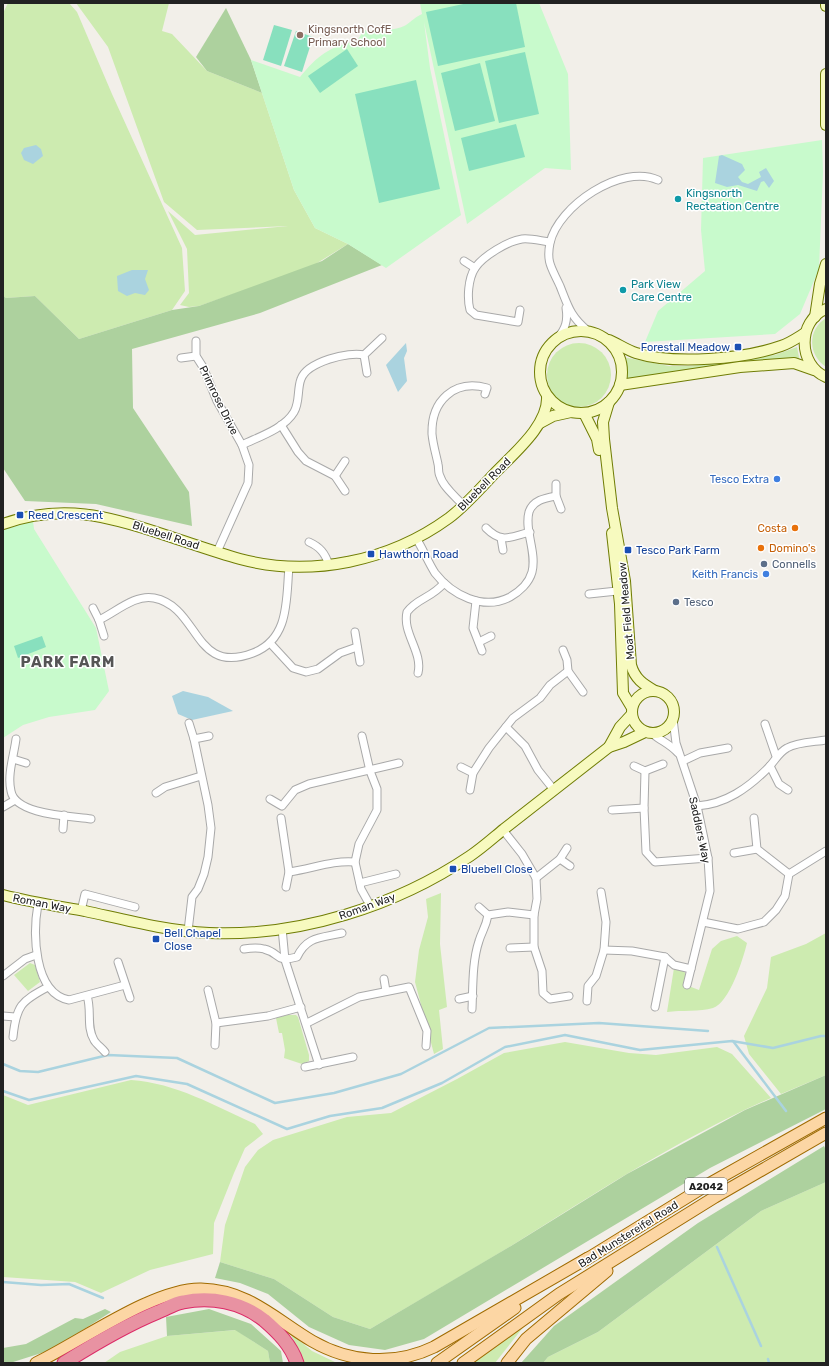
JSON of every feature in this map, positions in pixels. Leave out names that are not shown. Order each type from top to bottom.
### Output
[{"type":"highway","points":[[64,1363],[100,1340],[152,1314],[182,1302],[205,1299],[233,1303],[257,1315],[279,1332],[296,1363]]},
{"type":"main road","name":"Bad Munstereifel Road","points":[[437,1363],[588,1258],[707,1185],[826,1118]]},
{"type":"main road","name":"Bad Munstereifel Road","points":[[463,1363],[559,1294],[716,1197],[826,1133]]},
{"type":"main road","points":[[507,1363],[526,1340],[547,1321],[638,1246]]},
{"type":"main road","points":[[36,1363],[146,1304],[175,1292],[201,1289],[233,1293],[262,1306],[312,1341],[342,1356],[373,1360],[402,1359],[422,1353],[434,1347],[588,1258]]},
{"type":"street","points":[[826,74],[826,125]]},
{"type":"street","points":[[603,337],[610,343],[618,354],[621,367],[620,384],[609,402],[598,409],[584,412],[571,412],[563,409],[547,396],[540,379],[541,359],[548,347],[563,332],[568,316],[560,286],[549,264],[550,242],[556,226],[572,208],[599,187],[629,176],[653,177],[658,180]]},
{"type":"street","points":[[520,310],[518,322],[476,315],[470,310],[468,302],[470,286],[475,268],[490,254],[515,241],[525,239],[550,242]]},
{"type":"street","points":[[464,261],[475,268]]},
{"type":"street","points":[[815,317],[820,284],[826,264]]},
{"type":"street","points":[[566,304],[576,321],[588,331],[636,353],[673,359],[736,356],[769,350],[787,344],[805,333],[815,317],[826,309]]},
{"type":"street","points":[[557,338],[573,331],[588,331]]},
{"type":"street","points":[[805,333],[804,346],[807,359],[814,370]]},
{"type":"street","points":[[367,373],[364,355],[382,338]]},
{"type":"street","name":"Primrose Drive","points":[[196,342],[196,356],[203,367],[217,401],[242,445],[249,465],[248,483],[217,552]]},
{"type":"street","name":"Primrose Drive","points":[[242,445],[281,425],[294,412],[297,404],[300,381],[305,373],[318,364],[342,354],[355,353],[364,355]]},
{"type":"street","name":"Primrose Drive","points":[[181,358],[196,356]]},
{"type":"street","points":[[620,384],[740,367],[794,363],[814,370],[826,378]]},
{"type":"street","points":[[463,505],[439,476],[439,465],[434,449],[432,433],[434,420],[439,403],[450,391],[463,386],[476,385],[487,388],[486,394]]},
{"type":"street","name":"Bluebell Road","points":[[3,524],[45,514],[86,514],[110,518],[240,559],[289,566],[329,565],[368,558],[416,538],[449,518],[522,445],[540,423],[546,409],[547,396]]},
{"type":"street","name":"Moat Field Meadow","points":[[609,402],[603,422],[604,439],[612,508],[625,581],[631,664],[633,674],[640,682],[655,691]]},
{"type":"street","name":"Bluebell Road","points":[[540,423],[554,416],[571,412]]},
{"type":"street","name":"Moat Field Meadow","points":[[584,412],[597,439],[612,535],[617,591],[620,604],[623,693],[632,711]]},
{"type":"street","points":[[281,425],[298,452],[306,461],[336,476],[345,491]]},
{"type":"street","points":[[336,476],[345,461]]},
{"type":"street","points":[[556,484],[556,496],[562,509]]},
{"type":"street","points":[[416,538],[434,571],[444,583],[462,596],[476,601],[495,601],[506,599],[523,587],[531,574],[533,561],[528,521],[529,511],[540,499],[556,496]]},
{"type":"street","points":[[486,528],[495,536],[501,538],[530,532]]},
{"type":"street","points":[[501,538],[503,550]]},
{"type":"street","points":[[309,542],[316,545],[324,552],[329,565]]},
{"type":"street","points":[[99,620],[115,612],[134,599],[153,597],[175,606],[206,648],[222,657],[245,656],[270,643],[282,625],[285,615],[289,566]]},
{"type":"street","points":[[418,673],[419,659],[406,624],[407,612],[418,601],[434,594],[444,583]]},
{"type":"street","points":[[589,594],[617,591]]},
{"type":"street","points":[[476,601],[473,628],[482,651]]},
{"type":"street","points":[[93,608],[104,636]]},
{"type":"street","points":[[355,632],[360,662]]},
{"type":"street","points":[[479,642],[491,636]]},
{"type":"street","points":[[270,643],[293,668],[306,672],[318,670],[340,653],[357,647]]},
{"type":"street","points":[[562,650],[568,671],[583,692]]},
{"type":"street","points":[[470,790],[473,773],[489,748],[513,718],[540,698],[550,685],[568,671]]},
{"type":"street","points":[[655,691],[662,693],[671,702],[674,709],[673,719],[666,729],[649,733],[638,728],[632,711],[635,701],[640,695],[655,691]]},
{"type":"street","name":"Roman Way","points":[[609,747],[620,727],[632,711]]},
{"type":"street","name":"Saddlers Way","points":[[673,719],[676,743],[683,760],[697,806],[708,858],[710,891],[687,984]]},
{"type":"street","points":[[188,931],[192,897],[204,874],[210,843],[209,812],[194,740],[189,724]]},
{"type":"street","points":[[765,724],[776,756]]},
{"type":"street","points":[[506,727],[525,746],[538,770],[554,790]]},
{"type":"street","name":"Roman Way","points":[[3,895],[38,904],[81,910],[147,925],[211,933],[282,928],[325,920],[371,907],[413,888],[471,856],[609,747],[649,733]]},
{"type":"street","name":"Saddlers Way","points":[[649,733],[660,740],[667,742],[683,760]]},
{"type":"street","points":[[194,740],[209,736]]},
{"type":"street","points":[[362,736],[370,771],[377,789],[377,810],[359,844],[355,862],[361,889],[371,907]]},
{"type":"street","points":[[16,739],[10,784],[11,793],[15,800],[29,809],[91,819]]},
{"type":"street","points":[[697,806],[730,798],[745,789],[770,766],[776,756],[788,747],[826,740]]},
{"type":"street","points":[[683,760],[700,753],[728,748]]},
{"type":"street","points":[[13,759],[26,763]]},
{"type":"street","points":[[270,799],[282,806],[295,790],[310,784],[338,776],[370,771],[400,763]]},
{"type":"street","points":[[634,766],[645,771],[663,764]]},
{"type":"street","points":[[770,766],[779,784],[788,790]]},
{"type":"street","points":[[461,767],[473,773]]},
{"type":"street","points":[[645,771],[644,808],[646,852],[655,862],[708,858]]},
{"type":"street","points":[[156,793],[165,787],[201,776]]},
{"type":"street","points":[[3,807],[15,800]]},
{"type":"street","points":[[612,810],[644,808]]},
{"type":"street","points":[[63,829],[64,815]]},
{"type":"street","points":[[281,818],[289,872],[286,887]]},
{"type":"street","points":[[754,818],[757,849]]},
{"type":"street","points":[[503,830],[522,854],[536,878],[537,899],[534,914],[534,947],[542,971],[543,993],[550,999],[569,996]]},
{"type":"street","points":[[536,878],[560,859],[567,848]]},
{"type":"street","points":[[734,852],[757,849],[789,874]]},
{"type":"street","points":[[703,922],[738,929],[764,922],[776,910],[785,896],[789,874],[826,851]]},
{"type":"street","points":[[560,859],[570,866]]},
{"type":"street","points":[[289,872],[311,869],[332,862],[355,862]]},
{"type":"street","points":[[360,883],[396,874]]},
{"type":"street","points":[[587,1001],[588,986],[596,976],[604,950],[606,922],[601,892]]},
{"type":"street","name":"Roman Way","points":[[81,910],[84,894],[135,907]]},
{"type":"street","points":[[38,904],[35,920],[36,955],[48,987],[63,999],[70,1000],[125,985]]},
{"type":"street","points":[[479,907],[488,915]]},
{"type":"street","points":[[488,915],[508,912],[534,914]]},
{"type":"street","points":[[472,1009],[474,964],[479,940],[486,928],[488,915]]},
{"type":"street","points":[[282,928],[285,960],[307,1023],[319,1065]]},
{"type":"street","points":[[244,949],[265,949],[280,959],[285,960],[297,957],[303,945],[308,941],[342,933]]},
{"type":"street","points":[[510,948],[534,947]]},
{"type":"street","points":[[604,950],[632,951],[665,957],[674,965],[691,970]]},
{"type":"street","points":[[3,976],[25,959],[36,955]]},
{"type":"street","points":[[655,1006],[665,957]]},
{"type":"street","points":[[118,962],[130,998]]},
{"type":"street","points":[[384,979],[386,991]]},
{"type":"street","points":[[13,1037],[15,1018],[19,1008],[28,998],[48,987]]},
{"type":"street","points":[[307,1023],[359,997],[409,987],[428,1031],[426,1046]]},
{"type":"street","points":[[208,990],[216,1023],[215,1045]]},
{"type":"street","points":[[87,996],[91,1006],[90,1027],[94,1041],[105,1052]]},
{"type":"street","points":[[459,999],[473,996]]},
{"type":"street","points":[[216,1023],[268,1016],[301,1007]]},
{"type":"street","points":[[3,1016],[15,1018]]},
{"type":"street","points":[[305,1067],[353,1057]]},
{"type":"green space","points":[[8,3],[69,3],[77,12],[112,94],[182,248],[185,291],[172,310],[79,339],[35,296],[6,298],[3,296],[3,13]]},
{"type":"green space","points":[[76,3],[169,3],[162,31],[172,34],[207,71],[262,93],[294,190],[315,228],[348,244],[309,268],[199,306],[189,307],[180,305],[189,293],[187,249],[168,211],[195,235],[288,226],[197,230],[164,202],[108,47]]},
{"type":"green space","points":[[420,3],[539,3],[568,74],[571,170],[545,168],[467,224],[424,22],[430,68],[461,215],[386,268],[348,244],[315,228],[294,190],[251,60],[300,77],[312,63],[325,53],[347,43],[357,41],[364,30],[386,30],[403,27],[422,14]]},
{"type":"green space","points":[[468,3],[516,3],[525,47],[438,66],[426,12]]},
{"type":"green space","points":[[226,8],[251,60],[262,93],[207,71],[196,57]]},
{"type":"green space","points":[[274,25],[292,30],[281,66],[263,60]]},
{"type":"green space","points":[[296,31],[313,37],[302,72],[284,66]]},
{"type":"green space","points":[[347,49],[358,66],[320,93],[308,76]]},
{"type":"green space","points":[[525,52],[539,114],[499,123],[485,61]]},
{"type":"green space","points":[[480,63],[495,121],[455,131],[441,73]]},
{"type":"green space","points":[[416,80],[440,189],[379,203],[355,94]]},
{"type":"green space","points":[[516,124],[525,157],[469,171],[461,138]]},
{"type":"green space","points":[[822,140],[823,172],[819,269],[800,314],[775,334],[645,342],[658,311],[705,271],[701,230],[703,158]]},
{"type":"green space","points":[[348,244],[382,265],[260,313],[132,349],[133,408],[189,492],[192,526],[96,504],[25,501],[3,468],[3,296],[6,298],[35,296],[79,339],[172,310],[199,306],[322,261]]},
{"type":"green space","points":[[826,318],[826,367],[816,356],[812,342],[815,329]]},
{"type":"green space","points":[[573,343],[585,343],[602,352],[609,363],[611,375],[609,387],[602,398],[585,407],[573,407],[561,402],[552,393],[547,381],[547,369],[552,357],[561,348]]},
{"type":"green space","points":[[797,347],[800,362],[626,381],[623,357],[669,366],[690,366],[775,355]]},
{"type":"green space","points":[[33,521],[34,529],[96,628],[109,691],[95,710],[49,717],[23,725],[3,738],[3,530]]},
{"type":"green space","points":[[42,636],[46,647],[18,658],[14,646]]},
{"type":"green space","points":[[441,893],[440,944],[447,1007],[439,1010],[443,1049],[434,1054],[415,982],[419,950],[428,917],[426,899]]},
{"type":"green space","points":[[826,933],[826,1075],[781,1094],[749,1054],[744,1036],[767,988],[771,957],[806,944]]},
{"type":"green space","points":[[737,936],[747,943],[735,979],[725,998],[713,1008],[667,1012],[674,968],[684,971],[686,975],[686,985],[699,990],[712,949],[721,941]]},
{"type":"green space","points":[[30,963],[35,965],[40,982],[28,991],[14,975]]},
{"type":"green space","points":[[287,1015],[296,1015],[298,1017],[309,1055],[309,1061],[302,1064],[284,1058],[285,1050],[282,1033],[279,1033],[276,1018]]},
{"type":"green space","points":[[565,1042],[629,1053],[656,1055],[717,1047],[732,1054],[771,1098],[671,1148],[494,1256],[370,1329],[333,1317],[274,1279],[220,1262],[225,1225],[245,1167],[258,1150],[273,1140],[347,1117],[391,1113],[504,1053]]},
{"type":"green space","points":[[826,1075],[826,1109],[710,1168],[424,1339],[385,1350],[349,1345],[309,1327],[268,1294],[240,1283],[215,1278],[220,1262],[274,1279],[333,1317],[370,1329],[511,1246],[627,1174],[745,1110]]},
{"type":"green space","points":[[131,1080],[164,1086],[195,1096],[255,1124],[263,1134],[245,1148],[234,1173],[214,1223],[213,1254],[150,1270],[101,1293],[75,1282],[3,1277],[3,1095],[28,1105]]},
{"type":"green space","points":[[824,1146],[826,1150],[826,1182],[761,1211],[598,1332],[548,1357],[543,1363],[521,1363],[554,1326],[618,1280],[698,1223]]},
{"type":"green space","points":[[826,1182],[826,1363],[543,1363],[548,1357],[598,1332],[761,1211]]},
{"type":"green space","points":[[105,1309],[111,1312],[51,1350],[10,1363],[3,1363],[3,1348],[26,1344],[75,1318],[83,1319]]},
{"type":"green space","points":[[209,1309],[251,1324],[281,1351],[283,1363],[270,1363],[268,1351],[235,1330],[167,1336],[166,1317]]},
{"type":"green space","points":[[525,1325],[495,1363],[472,1363]]},
{"type":"green space","points":[[236,1330],[268,1351],[270,1363],[104,1363],[120,1352],[167,1336]]},
{"type":"green space","points":[[290,1333],[312,1351],[337,1363],[304,1363]]},
{"type":"water","points":[[36,145],[41,149],[43,156],[33,164],[24,160],[21,153],[24,148]]},
{"type":"water","points":[[722,155],[742,164],[745,170],[738,177],[742,182],[748,184],[761,177],[759,172],[766,168],[774,181],[769,188],[764,181],[761,182],[757,191],[738,185],[727,187],[715,183],[719,156]]},
{"type":"water","points":[[132,270],[148,270],[145,279],[149,290],[145,295],[135,293],[127,296],[118,291],[117,276]]},
{"type":"water","points":[[406,343],[407,351],[404,358],[407,381],[398,392],[386,365]]},
{"type":"water","points":[[183,691],[208,697],[233,711],[192,720],[178,714],[172,696]]},
{"type":"waterway","points":[[3,1064],[20,1071],[38,1072],[108,1055],[177,1058],[275,1103],[334,1093],[401,1074],[489,1028],[599,1023],[708,1031]]},
{"type":"waterway","points":[[3,1091],[29,1100],[136,1076],[187,1084],[287,1129],[330,1116],[382,1108],[442,1083],[505,1047],[565,1035],[640,1050],[732,1041],[773,1048],[826,1036]]},
{"type":"waterway","points":[[733,1041],[786,1111]]},
{"type":"waterway","points":[[717,1247],[761,1346]]},
{"type":"waterway","points":[[3,1282],[41,1285],[69,1284],[103,1298]]},
{"type":"waterway","points":[[768,1359],[769,1363]]},
{"type":"place","name":"Kingsnorth CofE Primary School","points":[[300,35]]},
{"type":"place","name":"Kingsnorth Recteation Centre","points":[[678,199]]},
{"type":"place","name":"Park View Care Centre","points":[[623,290]]},
{"type":"place","name":"Forestall Meadow","points":[[738,347]]},
{"type":"place","name":"Tesco Extra","points":[[777,479]]},
{"type":"place","name":"Reed Crescent","points":[[20,515]]},
{"type":"place","name":"Costa","points":[[795,528]]},
{"type":"place","name":"Domino's","points":[[761,548]]},
{"type":"place","name":"Tesco Park Farm","points":[[628,550]]},
{"type":"place","name":"Hawthorn Road","points":[[371,554]]},
{"type":"place","name":"Connells","points":[[764,564]]},
{"type":"place","name":"Keith Francis","points":[[766,574]]},
{"type":"place","name":"Tesco","points":[[676,602]]},
{"type":"place","name":"Bluebell Close","points":[[453,869]]},
{"type":"place","name":"Bell Chapel Close","points":[[156,939]]},
{"type":"district","name":"PARK FARM","points":[[68,662]]}]
